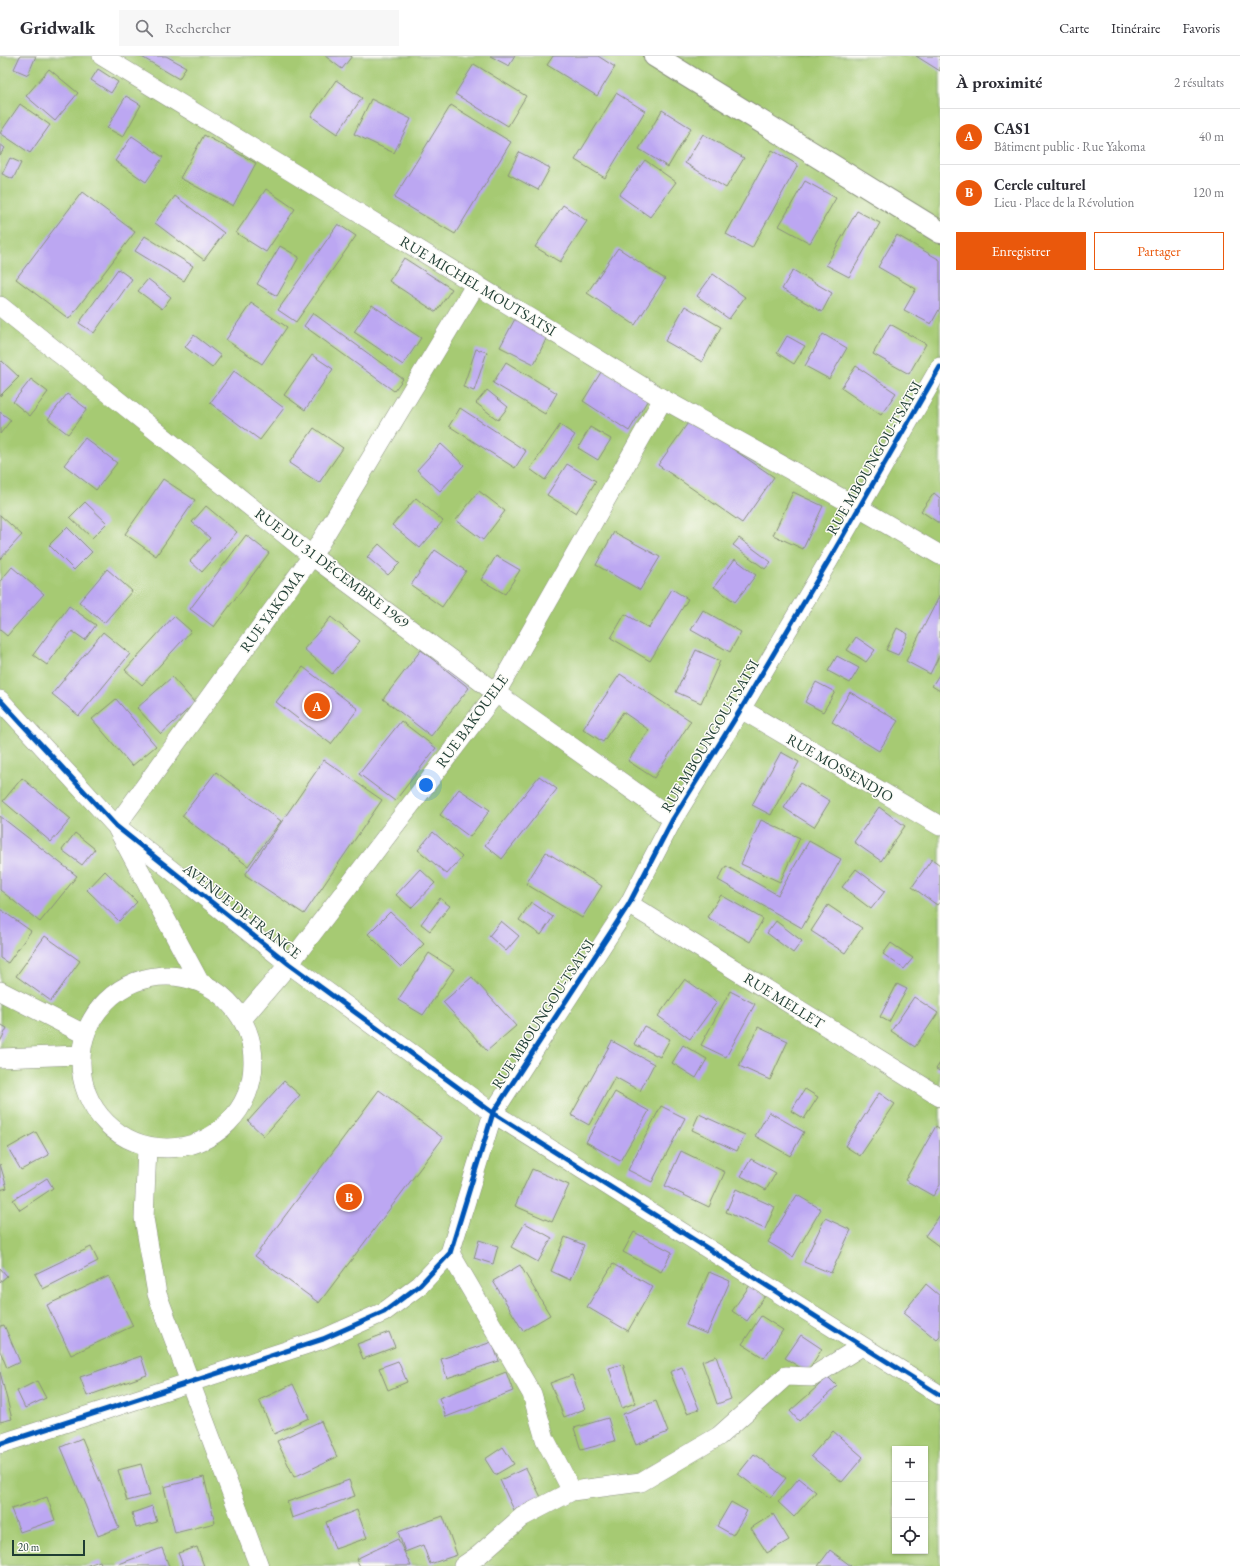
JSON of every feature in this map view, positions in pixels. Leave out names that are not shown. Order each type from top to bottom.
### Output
[{"type":"main road","points":[[655,56],[940,232]]},
{"type":"street","name":"RUE MICHEL MOUTSATSI","points":[[102,56],[663,399],[859,508],[940,555]]},
{"type":"street","name":"RUE YAKOMA","points":[[116,826],[312,556],[476,284]]},
{"type":"street","name":"RUE DU 31 DÉCEMBRE 1969","points":[[0,306],[312,556],[496,693],[673,819]]},
{"type":"street","name":"RUE MBOUNGOU-TSATSI","points":[[450,1253],[493,1113],[629,904],[673,819],[741,709],[940,367]]},
{"type":"street","name":"RUE BAKOUELE","points":[[243,1018],[289,964],[496,693],[663,399]]},
{"type":"street","name":"AVENUE DE FRANCE","points":[[0,700],[116,826],[289,964],[493,1113],[940,1395]]},
{"type":"street","name":"RUE MOSSENDJO","points":[[741,709],[940,826]]},
{"type":"street","points":[[116,826],[199,981]]},
{"type":"street","name":"RUE MELLET","points":[[629,904],[940,1097]]},
{"type":"street","points":[[172,975],[199,981],[224,996],[243,1018],[252,1041],[254,1066],[249,1091],[237,1113],[220,1131],[198,1143],[173,1148],[147,1148],[120,1135],[97,1113],[83,1086],[80,1055],[84,1034],[97,1009],[118,990],[144,978],[172,975]]},
{"type":"street","points":[[0,991],[84,1034]]},
{"type":"street","points":[[0,1058],[80,1055]]},
{"type":"street","points":[[147,1148],[144,1218],[157,1294],[192,1383],[259,1566]]},
{"type":"street","points":[[0,1444],[192,1383],[323,1339],[384,1312],[420,1285],[450,1253],[532,1394],[545,1439],[572,1491]]},
{"type":"street","points":[[463,1566],[479,1555],[522,1517],[572,1491],[641,1482],[719,1436],[786,1376],[812,1377],[862,1346]]},
{"type":"green space","points":[[0,56],[940,56],[940,1566],[0,1566]]},
{"type":"building","points":[[20,56],[36,56],[28,75],[14,69]]},
{"type":"building","points":[[140,56],[166,56],[186,67],[179,79]]},
{"type":"building","points":[[325,56],[352,56],[342,69]]},
{"type":"building","points":[[490,56],[515,56],[509,66]]},
{"type":"building","points":[[553,56],[598,56],[615,67],[597,96],[547,65]]},
{"type":"building","points":[[916,56],[940,56],[940,71]]},
{"type":"building","points":[[474,64],[526,96],[508,126],[455,94]]},
{"type":"building","points":[[49,69],[78,93],[55,121],[26,96]]},
{"type":"building","points":[[98,69],[118,82],[111,93],[91,80]]},
{"type":"building","points":[[336,80],[362,98],[337,134],[311,116]]},
{"type":"building","points":[[616,93],[645,111],[605,178],[575,160]]},
{"type":"building","points":[[126,96],[141,105],[123,137],[107,128]]},
{"type":"building","points":[[371,99],[411,119],[394,153],[354,134]]},
{"type":"building","points":[[20,104],[50,125],[30,153],[0,133]]},
{"type":"building","points":[[451,105],[511,142],[455,234],[394,198]]},
{"type":"building","points":[[662,110],[691,128],[668,167],[639,149]]},
{"type":"building","points":[[703,134],[744,158],[726,188],[685,163]]},
{"type":"building","points":[[204,135],[256,163],[233,206],[180,178]]},
{"type":"building","points":[[132,136],[163,157],[146,182],[115,161]]},
{"type":"building","points":[[0,144],[5,148],[0,155]]},
{"type":"building","points":[[772,150],[798,165],[752,248],[726,234]]},
{"type":"building","points":[[519,152],[550,168],[538,190],[508,174]]},
{"type":"building","points":[[10,158],[21,163],[13,179],[2,174]]},
{"type":"building","points":[[645,160],[676,182],[650,217],[619,195]]},
{"type":"building","points":[[805,181],[836,198],[810,243],[779,226]]},
{"type":"building","points":[[266,189],[295,209],[266,252],[236,233]]},
{"type":"building","points":[[82,192],[135,232],[69,319],[16,279]]},
{"type":"building","points":[[175,196],[224,233],[204,260],[155,223]]},
{"type":"building","points":[[563,205],[587,221],[560,262],[535,247]]},
{"type":"building","points":[[857,211],[880,223],[849,277],[826,265]]},
{"type":"building","points":[[338,224],[356,236],[296,322],[278,310]]},
{"type":"building","points":[[897,235],[940,260],[940,308],[931,324],[904,310],[916,289],[878,267]]},
{"type":"building","points":[[145,236],[193,266],[184,281],[135,251]]},
{"type":"building","points":[[280,246],[299,257],[277,296],[257,284]]},
{"type":"building","points":[[618,248],[665,279],[635,325],[587,293]]},
{"type":"building","points":[[404,258],[452,289],[436,312],[389,281]]},
{"type":"building","points":[[118,269],[132,279],[94,333],[79,323]]},
{"type":"building","points":[[793,270],[832,293],[822,312],[782,289]]},
{"type":"building","points":[[713,274],[745,297],[729,319],[697,296]]},
{"type":"building","points":[[148,279],[171,297],[162,309],[138,291]]},
{"type":"building","points":[[251,303],[287,327],[262,364],[226,340]]},
{"type":"building","points":[[372,305],[421,338],[403,365],[354,332]]},
{"type":"building","points":[[685,306],[721,327],[702,362],[665,341]]},
{"type":"building","points":[[313,313],[403,379],[394,391],[304,326]]},
{"type":"building","points":[[516,317],[549,333],[534,364],[500,347]]},
{"type":"building","points":[[890,324],[926,344],[909,374],[873,354]]},
{"type":"building","points":[[823,334],[847,348],[829,379],[805,366]]},
{"type":"building","points":[[194,335],[221,356],[212,368],[185,347]]},
{"type":"building","points":[[787,336],[805,346],[794,364],[777,353]]},
{"type":"building","points":[[476,349],[487,352],[474,391],[463,387]]},
{"type":"building","points":[[312,355],[333,369],[305,410],[284,395]]},
{"type":"building","points":[[2,361],[19,377],[0,396],[0,363]]},
{"type":"building","points":[[506,362],[557,393],[545,414],[493,383]]},
{"type":"building","points":[[856,366],[896,393],[881,415],[841,388]]},
{"type":"building","points":[[603,369],[649,398],[629,431],[583,401]]},
{"type":"building","points":[[234,371],[284,408],[260,440],[210,403]]},
{"type":"building","points":[[31,379],[48,392],[30,416],[13,402]]},
{"type":"building","points":[[487,390],[508,407],[498,420],[476,403]]},
{"type":"building","points":[[67,394],[87,409],[68,434],[48,419]]},
{"type":"building","points":[[460,408],[526,451],[515,468],[449,426]]},
{"type":"building","points":[[0,412],[11,420],[0,434]]},
{"type":"building","points":[[690,420],[774,477],[742,523],[658,465]]},
{"type":"building","points":[[560,425],[575,435],[545,480],[530,469]]},
{"type":"building","points":[[590,427],[611,439],[598,460],[578,448]]},
{"type":"building","points":[[314,428],[343,448],[319,483],[289,463]]},
{"type":"building","points":[[85,438],[117,463],[96,490],[64,465]]},
{"type":"building","points":[[441,444],[464,465],[440,491],[417,470]]},
{"type":"building","points":[[567,464],[596,481],[576,513],[547,495]]},
{"type":"building","points":[[163,479],[195,500],[156,556],[125,534]]},
{"type":"building","points":[[479,491],[505,511],[483,540],[456,520]]},
{"type":"building","points":[[793,492],[823,506],[803,549],[773,535]]},
{"type":"building","points":[[934,493],[940,498],[940,524],[921,511]]},
{"type":"building","points":[[416,498],[443,521],[420,548],[392,525]]},
{"type":"building","points":[[85,502],[107,523],[92,538],[70,517]]},
{"type":"building","points":[[206,506],[237,532],[202,572],[190,561],[210,538],[192,522]]},
{"type":"building","points":[[0,515],[22,535],[0,559]]},
{"type":"building","points":[[67,527],[92,552],[74,570],[49,545]]},
{"type":"building","points":[[614,532],[660,557],[640,590],[596,565]]},
{"type":"building","points":[[246,535],[269,553],[214,627],[190,609]]},
{"type":"building","points":[[739,538],[771,562],[765,569],[733,545]]},
{"type":"building","points":[[379,544],[400,563],[388,575],[367,557]]},
{"type":"building","points":[[435,550],[466,571],[442,607],[411,585]]},
{"type":"building","points":[[496,556],[520,570],[505,594],[481,580]]},
{"type":"building","points":[[735,559],[756,575],[735,602],[714,587]]},
{"type":"building","points":[[12,567],[44,594],[7,636],[0,630],[0,581]]},
{"type":"building","points":[[107,569],[132,591],[104,623],[79,602]]},
{"type":"building","points":[[672,589],[688,599],[650,661],[611,638],[625,614],[649,628]]},
{"type":"building","points":[[940,595],[940,654],[930,674],[906,661]]},
{"type":"building","points":[[69,606],[96,625],[85,640],[72,631],[47,665],[33,655]]},
{"type":"building","points":[[703,610],[741,632],[730,652],[691,630]]},
{"type":"building","points":[[174,616],[191,631],[142,685],[125,670]]},
{"type":"building","points":[[331,617],[360,641],[332,674],[304,649]]},
{"type":"building","points":[[897,628],[908,634],[898,655],[886,650]]},
{"type":"building","points":[[103,632],[130,654],[79,716],[52,694]]},
{"type":"building","points":[[856,637],[875,650],[866,662],[847,650]]},
{"type":"building","points":[[421,650],[469,688],[431,736],[383,699]]},
{"type":"building","points":[[696,650],[720,661],[701,703],[676,692]]},
{"type":"building","points":[[837,656],[859,668],[850,683],[828,671]]},
{"type":"building","points":[[303,667],[358,709],[331,744],[276,702]]},
{"type":"building","points":[[940,673],[940,691],[932,686]]},
{"type":"building","points":[[620,674],[691,721],[654,778],[628,761],[649,730],[623,712],[603,742],[583,729]]},
{"type":"building","points":[[172,677],[195,703],[161,734],[137,708]]},
{"type":"building","points":[[816,682],[835,692],[823,712],[805,702]]},
{"type":"building","points":[[850,692],[898,721],[879,751],[832,722]]},
{"type":"building","points":[[116,699],[156,746],[132,766],[92,719]]},
{"type":"building","points":[[401,721],[436,748],[395,801],[359,774]]},
{"type":"building","points":[[781,752],[799,762],[771,815],[752,805]]},
{"type":"building","points":[[324,760],[382,800],[304,914],[245,875]]},
{"type":"building","points":[[216,772],[281,821],[248,866],[182,816]]},
{"type":"building","points":[[539,776],[557,789],[502,859],[485,845]]},
{"type":"building","points":[[22,778],[71,819],[51,842],[3,801]]},
{"type":"building","points":[[800,783],[830,801],[814,827],[784,808]]},
{"type":"building","points":[[459,789],[490,810],[470,837],[440,815]]},
{"type":"building","points":[[879,807],[905,826],[881,861],[854,842]]},
{"type":"building","points":[[0,816],[77,876],[40,922],[0,890]]},
{"type":"building","points":[[761,820],[800,838],[780,882],[741,864]]},
{"type":"building","points":[[433,832],[462,857],[447,874],[418,850]]},
{"type":"building","points":[[75,833],[95,849],[82,865],[62,850]]},
{"type":"building","points":[[809,841],[841,859],[802,928],[718,880],[726,866],[778,895]]},
{"type":"building","points":[[546,852],[602,886],[582,918],[526,884]]},
{"type":"building","points":[[932,859],[940,865],[940,901],[937,905],[912,887]]},
{"type":"building","points":[[420,869],[435,883],[411,908],[396,895]]},
{"type":"building","points":[[856,869],[885,891],[871,909],[842,887]]},
{"type":"building","points":[[105,871],[137,902],[119,921],[87,890]]},
{"type":"building","points":[[721,895],[763,919],[750,942],[707,917]]},
{"type":"building","points":[[440,898],[450,906],[430,931],[421,924]]},
{"type":"building","points":[[531,902],[553,917],[541,935],[519,920]]},
{"type":"building","points":[[828,905],[862,928],[845,953],[811,931]]},
{"type":"building","points":[[0,909],[31,931],[8,963],[0,958]]},
{"type":"building","points":[[390,912],[424,944],[401,967],[368,934]]},
{"type":"building","points":[[501,921],[519,936],[506,951],[489,936]]},
{"type":"building","points":[[776,921],[802,941],[793,953],[767,933]]},
{"type":"building","points":[[45,936],[80,961],[51,1001],[16,976]]},
{"type":"building","points":[[891,943],[913,958],[904,969],[883,954]]},
{"type":"building","points":[[429,953],[454,969],[423,1015],[398,1000]]},
{"type":"building","points":[[472,977],[516,1026],[487,1051],[443,1002]]},
{"type":"building","points":[[685,979],[717,1002],[690,1039],[658,1016]]},
{"type":"building","points":[[897,984],[907,989],[889,1022],[880,1017]]},
{"type":"building","points":[[730,991],[755,1004],[726,1057],[701,1045]]},
{"type":"building","points":[[914,997],[938,1013],[915,1047],[891,1031]]},
{"type":"building","points":[[0,1024],[7,1028],[0,1042]]},
{"type":"building","points":[[644,1026],[670,1039],[660,1057],[634,1044]]},
{"type":"building","points":[[758,1027],[788,1041],[770,1080],[739,1066]]},
{"type":"building","points":[[612,1041],[654,1064],[640,1091],[615,1077],[589,1125],[571,1115]]},
{"type":"building","points":[[683,1045],[707,1059],[696,1078],[672,1063]]},
{"type":"building","points":[[940,1063],[940,1071],[936,1069]]},
{"type":"building","points":[[284,1081],[300,1095],[264,1136],[248,1121]]},
{"type":"building","points":[[805,1089],[818,1097],[804,1119],[791,1111]]},
{"type":"building","points":[[379,1090],[443,1138],[319,1303],[255,1256]]},
{"type":"building","points":[[615,1092],[649,1111],[620,1161],[586,1142]]},
{"type":"building","points":[[879,1093],[895,1104],[860,1156],[845,1146]]},
{"type":"building","points":[[661,1106],[685,1118],[652,1182],[628,1170]]},
{"type":"building","points":[[769,1112],[804,1132],[790,1156],[755,1136]]},
{"type":"building","points":[[699,1114],[745,1135],[737,1151],[692,1130]]},
{"type":"building","points":[[936,1126],[940,1129],[940,1185],[933,1196],[905,1180]]},
{"type":"building","points":[[36,1132],[49,1155],[21,1170],[8,1148]]},
{"type":"building","points":[[681,1151],[725,1172],[709,1207],[665,1186]]},
{"type":"building","points":[[751,1159],[776,1173],[766,1190],[741,1176]]},
{"type":"building","points":[[0,1164],[7,1188],[0,1190]]},
{"type":"building","points":[[532,1169],[569,1185],[552,1222],[515,1206]]},
{"type":"building","points":[[47,1178],[53,1188],[20,1210],[13,1200]]},
{"type":"building","points":[[736,1189],[775,1207],[765,1229],[726,1212]]},
{"type":"building","points":[[797,1195],[821,1209],[793,1257],[768,1242]]},
{"type":"building","points":[[940,1215],[940,1247],[925,1236]]},
{"type":"building","points":[[825,1218],[851,1230],[831,1273],[804,1262]]},
{"type":"building","points":[[525,1223],[552,1238],[538,1262],[511,1247]]},
{"type":"building","points":[[634,1232],[672,1252],[661,1272],[623,1252]]},
{"type":"building","points":[[565,1237],[584,1245],[570,1280],[551,1271]]},
{"type":"building","points":[[479,1240],[498,1246],[493,1264],[474,1258]]},
{"type":"building","points":[[91,1247],[98,1261],[43,1289],[35,1274]]},
{"type":"building","points":[[613,1264],[653,1287],[628,1331],[587,1307]]},
{"type":"building","points":[[520,1265],[550,1315],[523,1331],[493,1281]]},
{"type":"building","points":[[0,1268],[7,1276],[0,1282]]},
{"type":"building","points":[[709,1272],[730,1281],[707,1334],[686,1325]]},
{"type":"building","points":[[109,1276],[133,1326],[71,1355],[47,1305]]},
{"type":"building","points":[[926,1284],[940,1296],[940,1337],[937,1340],[903,1313]]},
{"type":"building","points":[[750,1285],[765,1296],[747,1321],[732,1311]]},
{"type":"building","points":[[761,1316],[783,1330],[764,1358],[742,1344]]},
{"type":"building","points":[[4,1325],[20,1362],[7,1368],[0,1351],[0,1326]]},
{"type":"building","points":[[389,1332],[395,1347],[363,1359],[357,1344]]},
{"type":"building","points":[[801,1335],[822,1349],[807,1372],[785,1358]]},
{"type":"building","points":[[492,1342],[499,1361],[447,1378],[441,1359]]},
{"type":"building","points":[[141,1356],[147,1375],[87,1396],[80,1377]]},
{"type":"building","points":[[716,1356],[731,1399],[717,1404],[702,1361]]},
{"type":"building","points":[[398,1361],[407,1382],[388,1390],[379,1368]]},
{"type":"building","points":[[623,1364],[635,1403],[622,1408],[609,1368]]},
{"type":"building","points":[[682,1367],[699,1409],[687,1413],[670,1372]]},
{"type":"building","points":[[0,1372],[12,1419],[0,1422]]},
{"type":"building","points":[[506,1372],[513,1391],[446,1417],[439,1398]]},
{"type":"building","points":[[572,1375],[585,1409],[564,1417],[550,1383]]},
{"type":"building","points":[[828,1377],[837,1386],[799,1421],[790,1411]]},
{"type":"building","points":[[37,1381],[46,1398],[25,1408],[17,1391]]},
{"type":"building","points":[[293,1384],[309,1418],[274,1434],[259,1400]]},
{"type":"building","points":[[656,1401],[668,1432],[636,1445],[623,1414]]},
{"type":"building","points":[[608,1418],[615,1441],[581,1450],[574,1428]]},
{"type":"building","points":[[321,1421],[337,1457],[294,1477],[277,1441]]},
{"type":"building","points":[[833,1431],[863,1457],[842,1482],[811,1456]]},
{"type":"building","points":[[82,1438],[119,1528],[98,1536],[61,1447]]},
{"type":"building","points":[[503,1447],[514,1464],[495,1475],[485,1459]]},
{"type":"building","points":[[754,1454],[786,1478],[770,1498],[738,1474]]},
{"type":"building","points":[[141,1464],[150,1495],[127,1501],[118,1470]]},
{"type":"building","points":[[526,1468],[541,1497],[514,1510],[500,1480]]},
{"type":"building","points":[[204,1477],[215,1523],[175,1533],[164,1487]]},
{"type":"building","points":[[799,1478],[816,1492],[794,1517],[778,1502]]},
{"type":"building","points":[[349,1480],[355,1496],[292,1518],[287,1502]]},
{"type":"building","points":[[47,1497],[55,1520],[20,1532],[11,1509]]},
{"type":"building","points":[[731,1502],[747,1511],[733,1535],[717,1526]]},
{"type":"building","points":[[152,1506],[157,1522],[136,1528],[132,1513]]},
{"type":"building","points":[[357,1510],[367,1538],[335,1549],[326,1522]]},
{"type":"building","points":[[773,1514],[789,1540],[767,1553],[751,1528]]},
{"type":"building","points":[[443,1516],[457,1555],[430,1564],[423,1545],[405,1552],[398,1532]]},
{"type":"building","points":[[398,1539],[411,1566],[360,1566],[356,1559]]},
{"type":"building","points":[[197,1547],[204,1566],[183,1566],[178,1553]]},
{"type":"building","points":[[162,1548],[169,1566],[120,1566],[119,1564]]},
{"type":"building","points":[[830,1550],[851,1566],[818,1566]]},
{"type":"building","points":[[100,1561],[102,1566],[85,1566]]},
{"type":"cycle path","points":[[0,1444],[323,1339],[384,1312],[420,1285],[450,1253],[493,1113],[629,904],[673,819],[741,709],[940,367]]},
{"type":"cycle path","points":[[0,700],[116,826],[289,964],[493,1113],[940,1395]]},
{"type":"place","name":"CAS1","points":[[317,706]]},
{"type":"place","name":"Cercle culturel","points":[[349,1197]]}]
